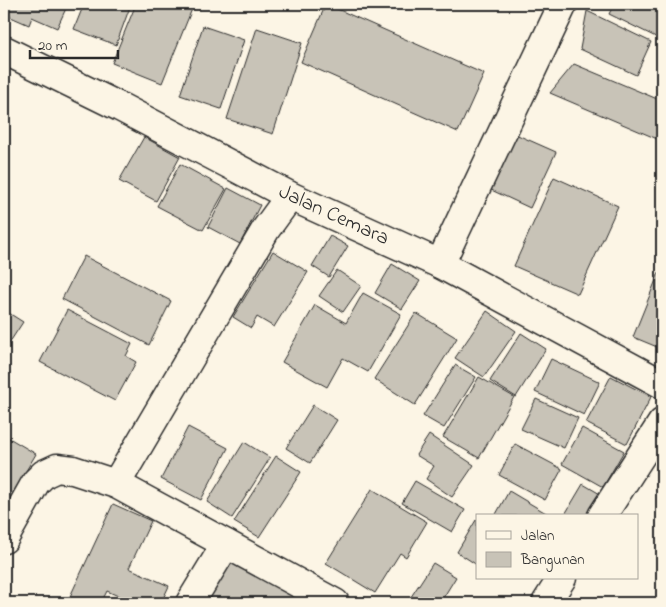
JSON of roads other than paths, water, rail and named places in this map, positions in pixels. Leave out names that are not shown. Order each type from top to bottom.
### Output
[{"type":"street","points":[[440,264],[563,4]]},
{"type":"street","name":"Jalan Cemara","points":[[4,50],[120,107],[290,196],[440,264],[662,384]]},
{"type":"street","points":[[116,484],[266,229],[290,196]]},
{"type":"street","points":[[603,514],[662,423]]},
{"type":"street","points":[[4,540],[36,482],[44,474],[57,468],[73,470],[116,484],[335,603]]},
{"type":"street","points":[[190,603],[226,544]]},
{"type":"street","points":[[546,603],[561,580]]}]
